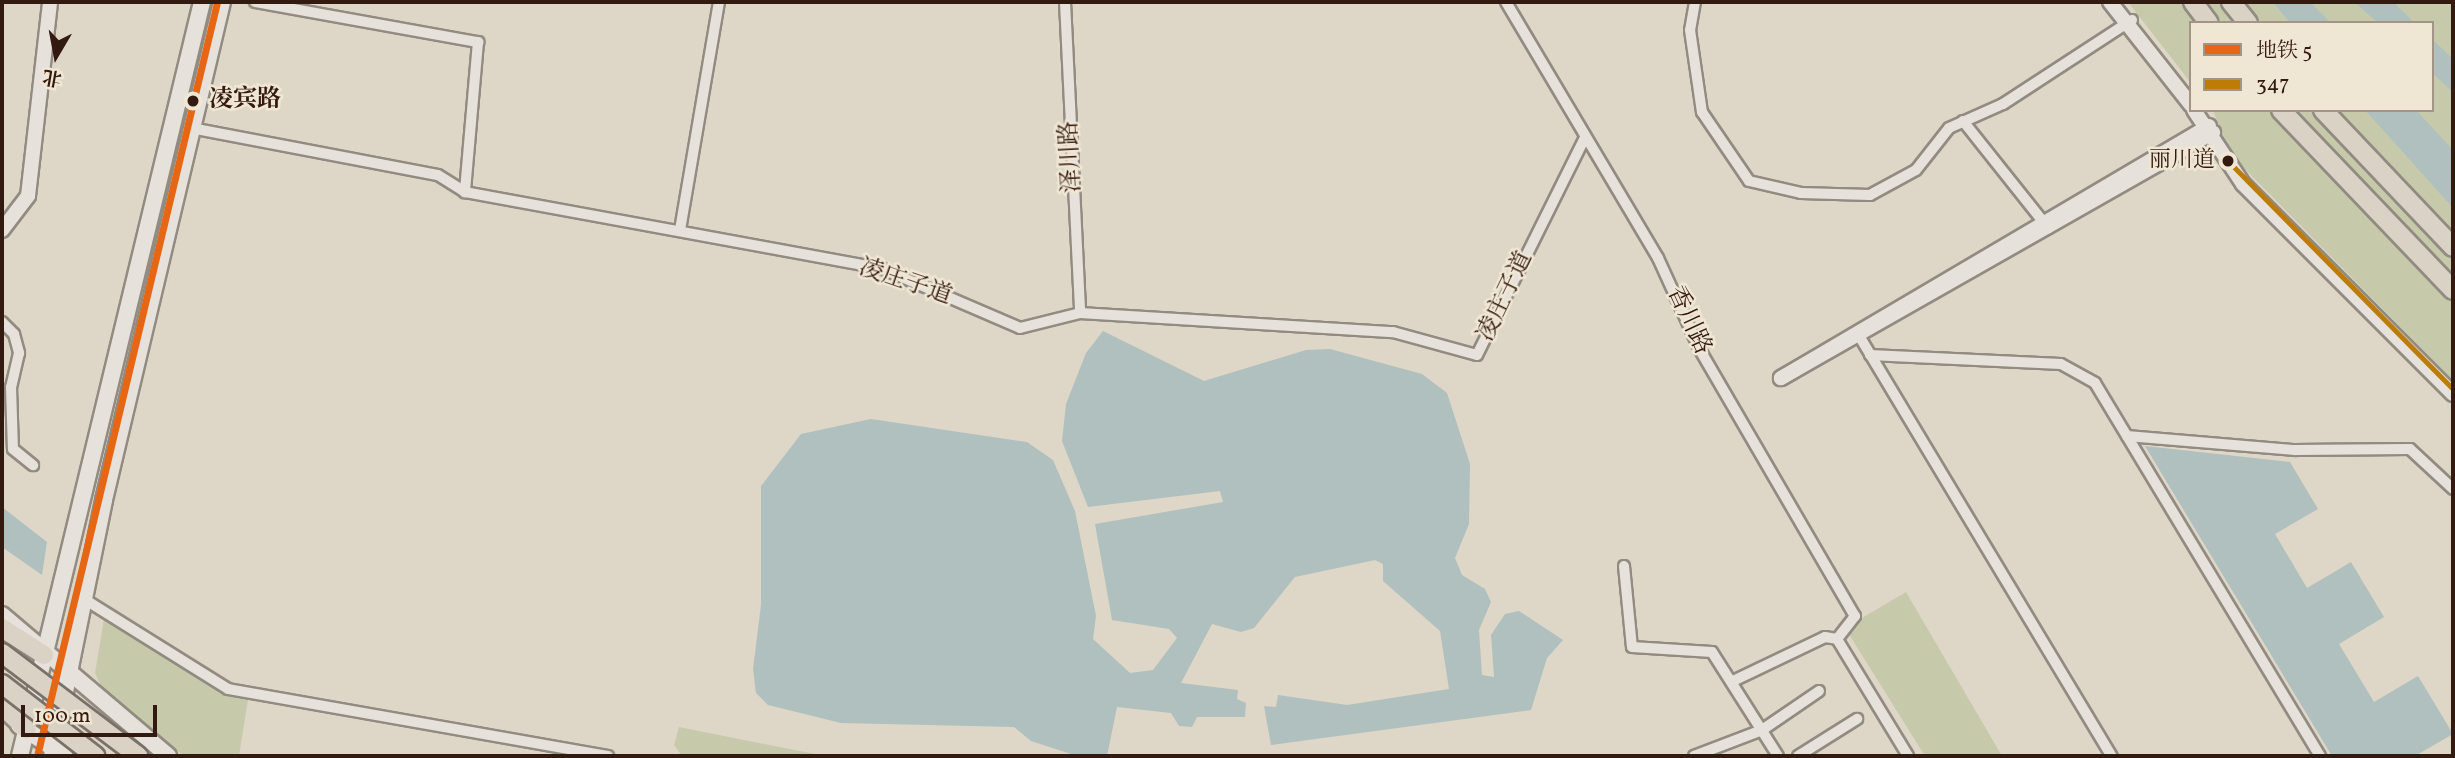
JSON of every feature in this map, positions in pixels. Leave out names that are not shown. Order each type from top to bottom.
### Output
[{"type":"highway","points":[[2193,2],[2207,21]]},
{"type":"highway","points":[[2231,2],[2246,21]]},
{"type":"highway","points":[[2283,112],[2453,290]]},
{"type":"highway","points":[[2325,112],[2453,247]]},
{"type":"highway","points":[[2,628],[44,656]]},
{"type":"highway","points":[[2,653],[138,756]]},
{"type":"highway","points":[[2,684],[96,756]]},
{"type":"highway","points":[[2,706],[27,729]]},
{"type":"main road","points":[[21,755],[201,2]]},
{"type":"main road","points":[[54,754],[84,599],[222,2]]},
{"type":"main road","points":[[2,615],[44,656],[168,756]]},
{"type":"main road","points":[[2,714],[27,729],[54,754]]},
{"type":"main road","points":[[21,755],[36,749],[54,754]]},
{"type":"street","points":[[2,230],[27,196],[50,2]]},
{"type":"street","points":[[191,128],[438,175],[465,192],[478,42],[255,2]]},
{"type":"street","points":[[680,230],[719,2]]},
{"type":"street","name":"泽川路","points":[[1065,2],[1080,313]]},
{"type":"street","name":"香川路","points":[[1506,2],[1584,139],[1658,258],[1700,349],[1855,616],[1837,639]]},
{"type":"street","points":[[1695,2],[1690,30],[1702,111],[1749,181],[1801,193],[1870,195],[1916,170],[1949,128],[2003,104],[2130,22]]},
{"type":"street","points":[[2110,2],[2130,22],[2189,95]]},
{"type":"street","points":[[2118,2],[2189,102]]},
{"type":"street","points":[[2198,112],[2244,181],[2453,392]]},
{"type":"street","points":[[1963,121],[2046,226]]},
{"type":"street","points":[[1783,380],[2209,130]]},
{"type":"street","name":"凌庄子道","points":[[465,192],[883,269],[1020,328],[1080,313],[1393,332],[1477,355],[1584,139]]},
{"type":"street","points":[[2,322],[15,334],[19,353],[11,387],[13,449],[33,465]]},
{"type":"street","points":[[1859,335],[2112,756]]},
{"type":"street","points":[[1870,355],[2061,364],[2095,383],[2320,756]]},
{"type":"street","points":[[2127,436],[2295,450],[2410,449],[2453,489]]},
{"type":"street","points":[[1624,566],[1632,647],[1712,652],[1733,681],[1778,756]]},
{"type":"street","points":[[84,599],[228,689],[608,756]]},
{"type":"street","points":[[1733,681],[1825,637],[1837,639],[1908,756]]},
{"type":"street","points":[[1694,756],[1762,730],[1819,691]]},
{"type":"street","points":[[1798,756],[1857,719]]},
{"type":"green space","points":[[2128,2],[2453,2],[2453,380],[2229,153],[2214,112],[2434,112],[2434,21],[2189,21],[2189,80]]},
{"type":"green space","points":[[1906,592],[2002,756],[1925,756],[1845,628]]},
{"type":"green space","points":[[104,619],[248,700],[239,756],[184,756],[106,696],[95,673]]},
{"type":"green space","points":[[679,727],[825,756],[682,756],[674,745]]},
{"type":"shaded area","points":[[2273,2],[2310,2],[2329,21],[2288,21]]},
{"type":"shaded area","points":[[2354,2],[2393,2],[2413,21],[2376,21]]},
{"type":"shaded area","points":[[2434,41],[2453,59],[2453,92],[2434,75]]},
{"type":"shaded area","points":[[2367,112],[2418,112],[2453,150],[2453,208]]},
{"type":"shaded area","points":[[1103,331],[1204,381],[1306,350],[1330,349],[1422,374],[1447,393],[1470,464],[1469,524],[1455,558],[1462,575],[1485,589],[1491,602],[1479,630],[1482,675],[1494,677],[1491,635],[1505,614],[1519,611],[1563,640],[1547,658],[1531,710],[1271,745],[1264,706],[1276,707],[1278,695],[1347,705],[1449,689],[1440,631],[1383,581],[1383,564],[1375,560],[1295,577],[1254,628],[1241,632],[1212,624],[1181,683],[1238,690],[1237,699],[1246,703],[1245,717],[1197,717],[1192,727],[1179,726],[1171,713],[1117,707],[1107,756],[1077,756],[1031,741],[1014,727],[841,723],[768,705],[756,693],[753,669],[761,605],[761,486],[801,434],[871,419],[1027,442],[1053,460],[1075,511],[1096,616],[1093,639],[1130,673],[1153,670],[1177,638],[1169,629],[1112,620],[1095,524],[1223,502],[1220,491],[1088,507],[1062,441],[1066,404],[1086,353]]},
{"type":"shaded area","points":[[2145,446],[2290,462],[2318,509],[2275,534],[2307,588],[2351,562],[2384,617],[2339,644],[2374,702],[2418,676],[2453,734],[2415,756],[2332,756]]},
{"type":"shaded area","points":[[2,507],[47,542],[42,575],[2,547]]},
{"type":"metro line","name":"5","points":[[37,756],[217,2]]},
{"type":"transit line","name":"347","points":[[2228,161],[2453,389]]},
{"type":"place","name":"凌宾路","points":[[193,101]]},
{"type":"place","name":"丽川道","points":[[2228,161]]}]
